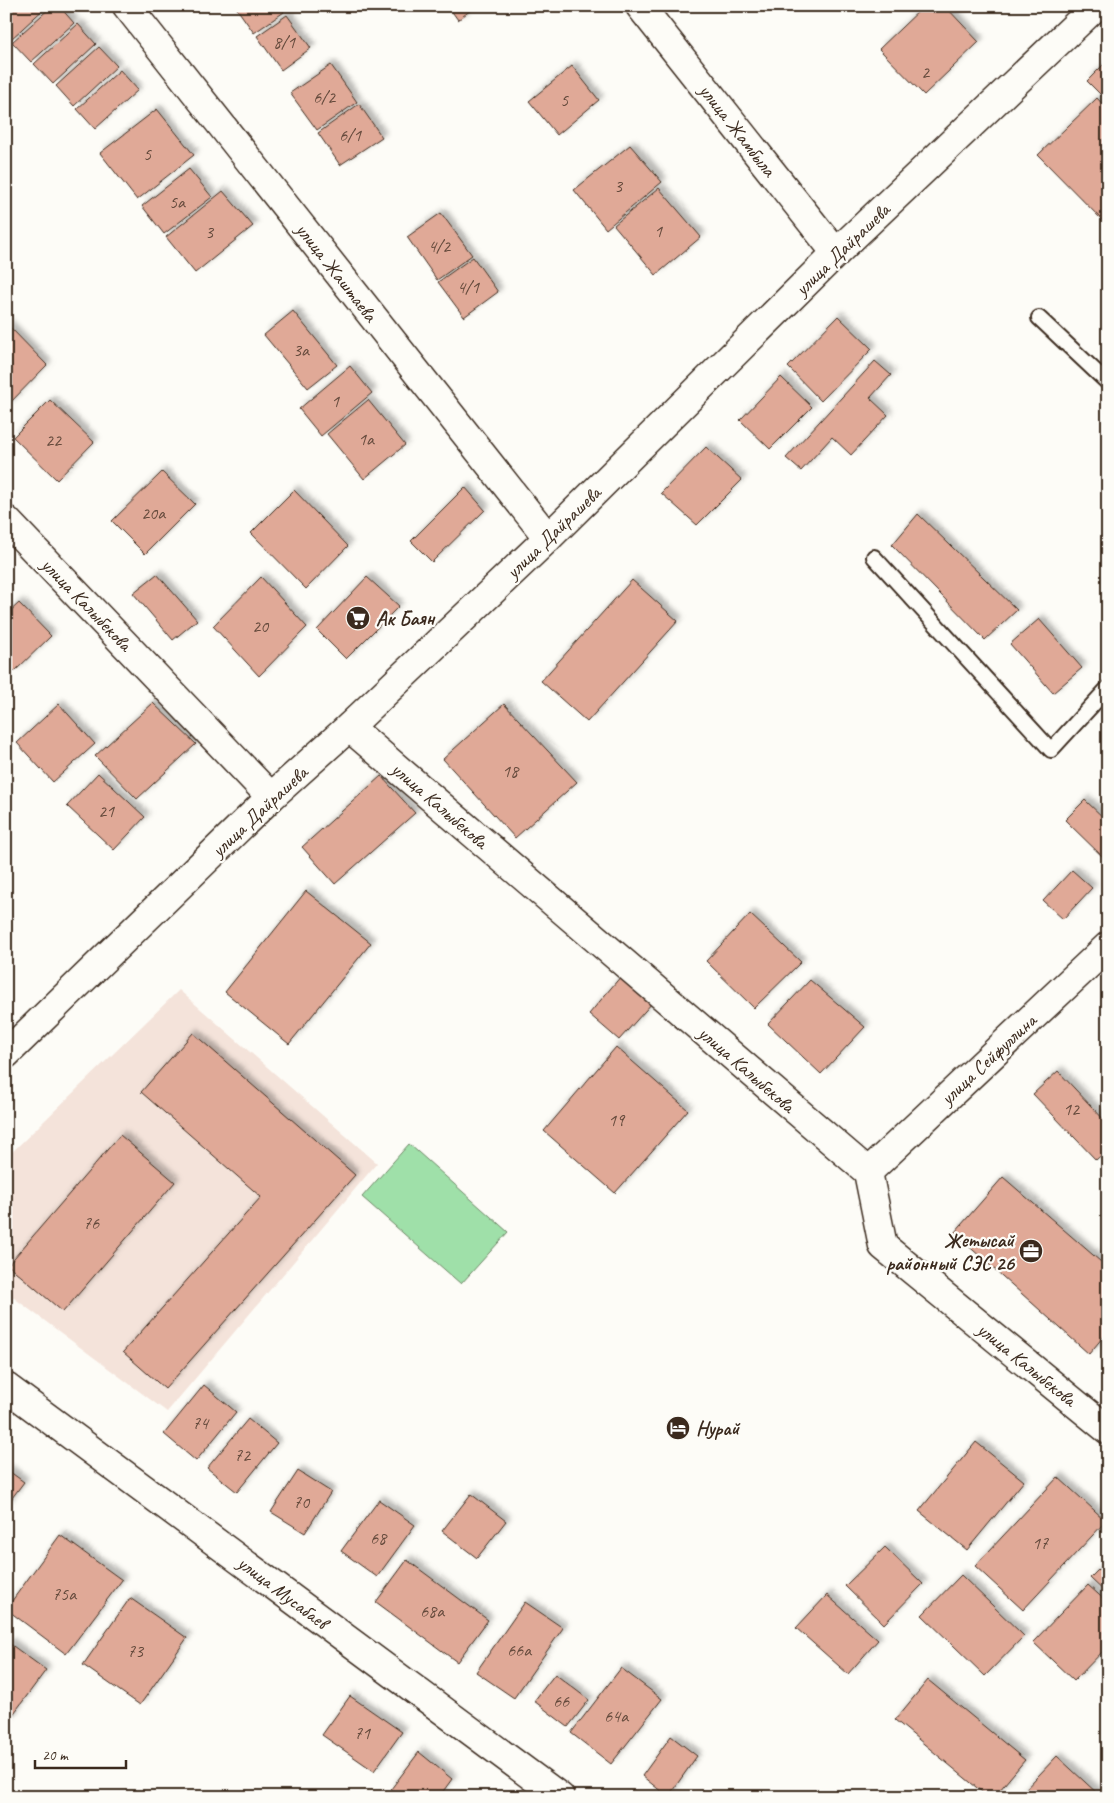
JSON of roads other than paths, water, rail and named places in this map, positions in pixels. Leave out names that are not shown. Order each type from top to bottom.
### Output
[{"type":"street","name":"улица Жаштаева","points":[[127,6],[548,538]]},
{"type":"street","name":"улица Жамбыла","points":[[640,6],[836,253]]},
{"type":"street","name":"улица Дайрашева","points":[[6,1054],[271,797],[350,727],[548,538],[836,253],[1096,6]]},
{"type":"street","name":"улица Калыбекова","points":[[6,520],[271,797]]},
{"type":"street","name":"улица Калыбекова","points":[[350,727],[868,1172],[883,1246],[1108,1430]]},
{"type":"street","name":"улица Сейфуллина","points":[[868,1172],[1108,946]]},
{"type":"street","name":"улица Мусабаев","points":[[6,1386],[560,1797]]},
{"type":"lane","points":[[1039,318],[1108,383]]},
{"type":"lane","points":[[874,557],[1051,750],[1108,688]]},
{"type":"place","name":"Ак Баян","points":[[358,618]]},
{"type":"place","name":"Жетысай районный СЭС 26","points":[[1031,1251]]},
{"type":"place","name":"Нурай","points":[[678,1428]]}]
